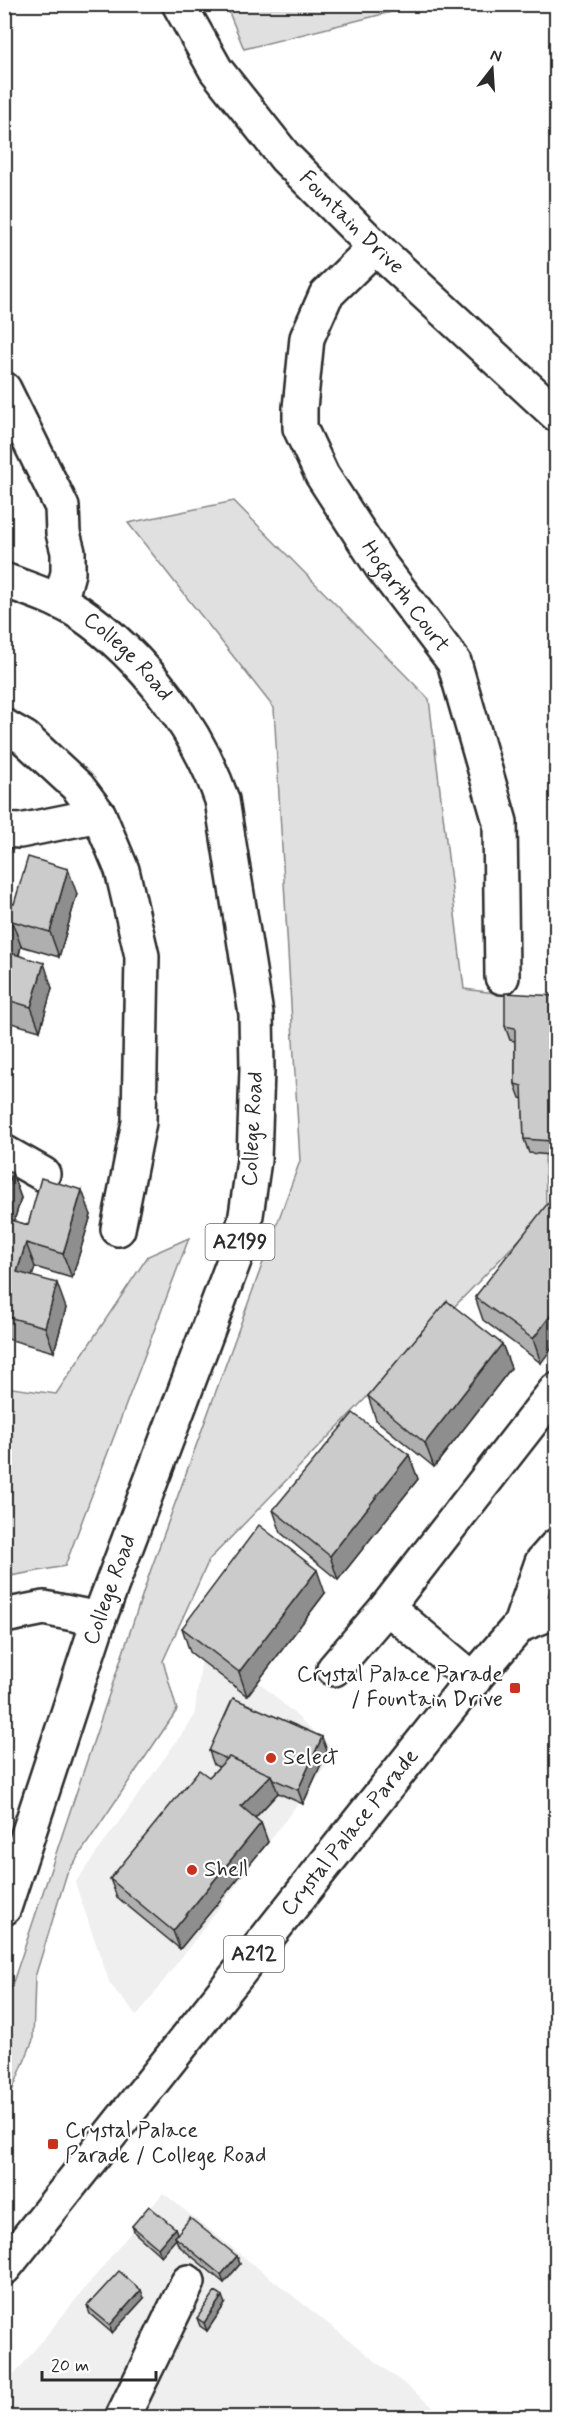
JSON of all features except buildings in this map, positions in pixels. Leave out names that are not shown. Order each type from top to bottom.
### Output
[{"type":"main road","name":"Fountain Drive","points":[[178,4],[216,70],[285,157],[375,248],[556,414]]},
{"type":"main road","name":"Hogarth Court","points":[[375,248],[326,295],[307,338],[300,428],[322,475],[381,566],[454,662],[500,822],[502,977]]},
{"type":"main road","name":"College Road","points":[[4,389],[62,507],[63,533],[68,552],[68,573],[60,602],[93,623],[128,654],[158,688],[192,734],[214,777],[222,800],[255,1014],[257,1069],[254,1160],[238,1250],[99,1619],[4,1908]]},
{"type":"main road","name":"A2199","points":[[4,580],[60,602]]},
{"type":"main road","points":[[4,726],[25,738],[78,787],[99,815],[122,870],[142,956],[139,1122],[118,1229]]},
{"type":"main road","points":[[4,830],[20,831],[99,815]]},
{"type":"main road","points":[[4,1152],[42,1174]]},
{"type":"main road","points":[[334,1669],[387,1607],[556,1390]]},
{"type":"main road","name":"Crystal Palace Parade","points":[[4,2268],[474,1680],[520,1626],[542,1562],[556,1546]]},
{"type":"main road","points":[[387,1607],[474,1680]]},
{"type":"main road","points":[[4,1616],[44,1608],[99,1619]]},
{"type":"main road","name":"Crystal Palace Parade","points":[[520,1626],[556,1611]]},
{"type":"main road","points":[[122,2418],[188,2282]]},
{"type":"shaded area","points":[[226,5],[419,5],[244,49]]},
{"type":"shaded area","points":[[234,501],[429,699],[464,989],[543,999],[546,1212],[209,1560],[163,1661],[177,1710],[67,1873],[35,1977],[33,2040],[10,2096],[5,2093],[5,2006],[150,1572],[300,1161],[274,708],[128,523]]},
{"type":"shaded area","points":[[189,1238],[65,1566],[5,1577],[5,1387],[56,1394],[148,1256]]},
{"type":"shaded area","points":[[205,1634],[337,1752],[137,2016],[110,1984],[75,1883],[194,1717]]},
{"type":"shaded area","points":[[163,2193],[446,2417],[5,2418],[5,2386]]},
{"type":"place","name":"Crystal Palace Parade / Fountain Drive","points":[[515,1688]]},
{"type":"place","name":"Select","points":[[271,1758]]},
{"type":"place","name":"Shell","points":[[192,1870]]},
{"type":"place","name":"Crystal Palace Parade / College Road","points":[[53,2144]]}]
